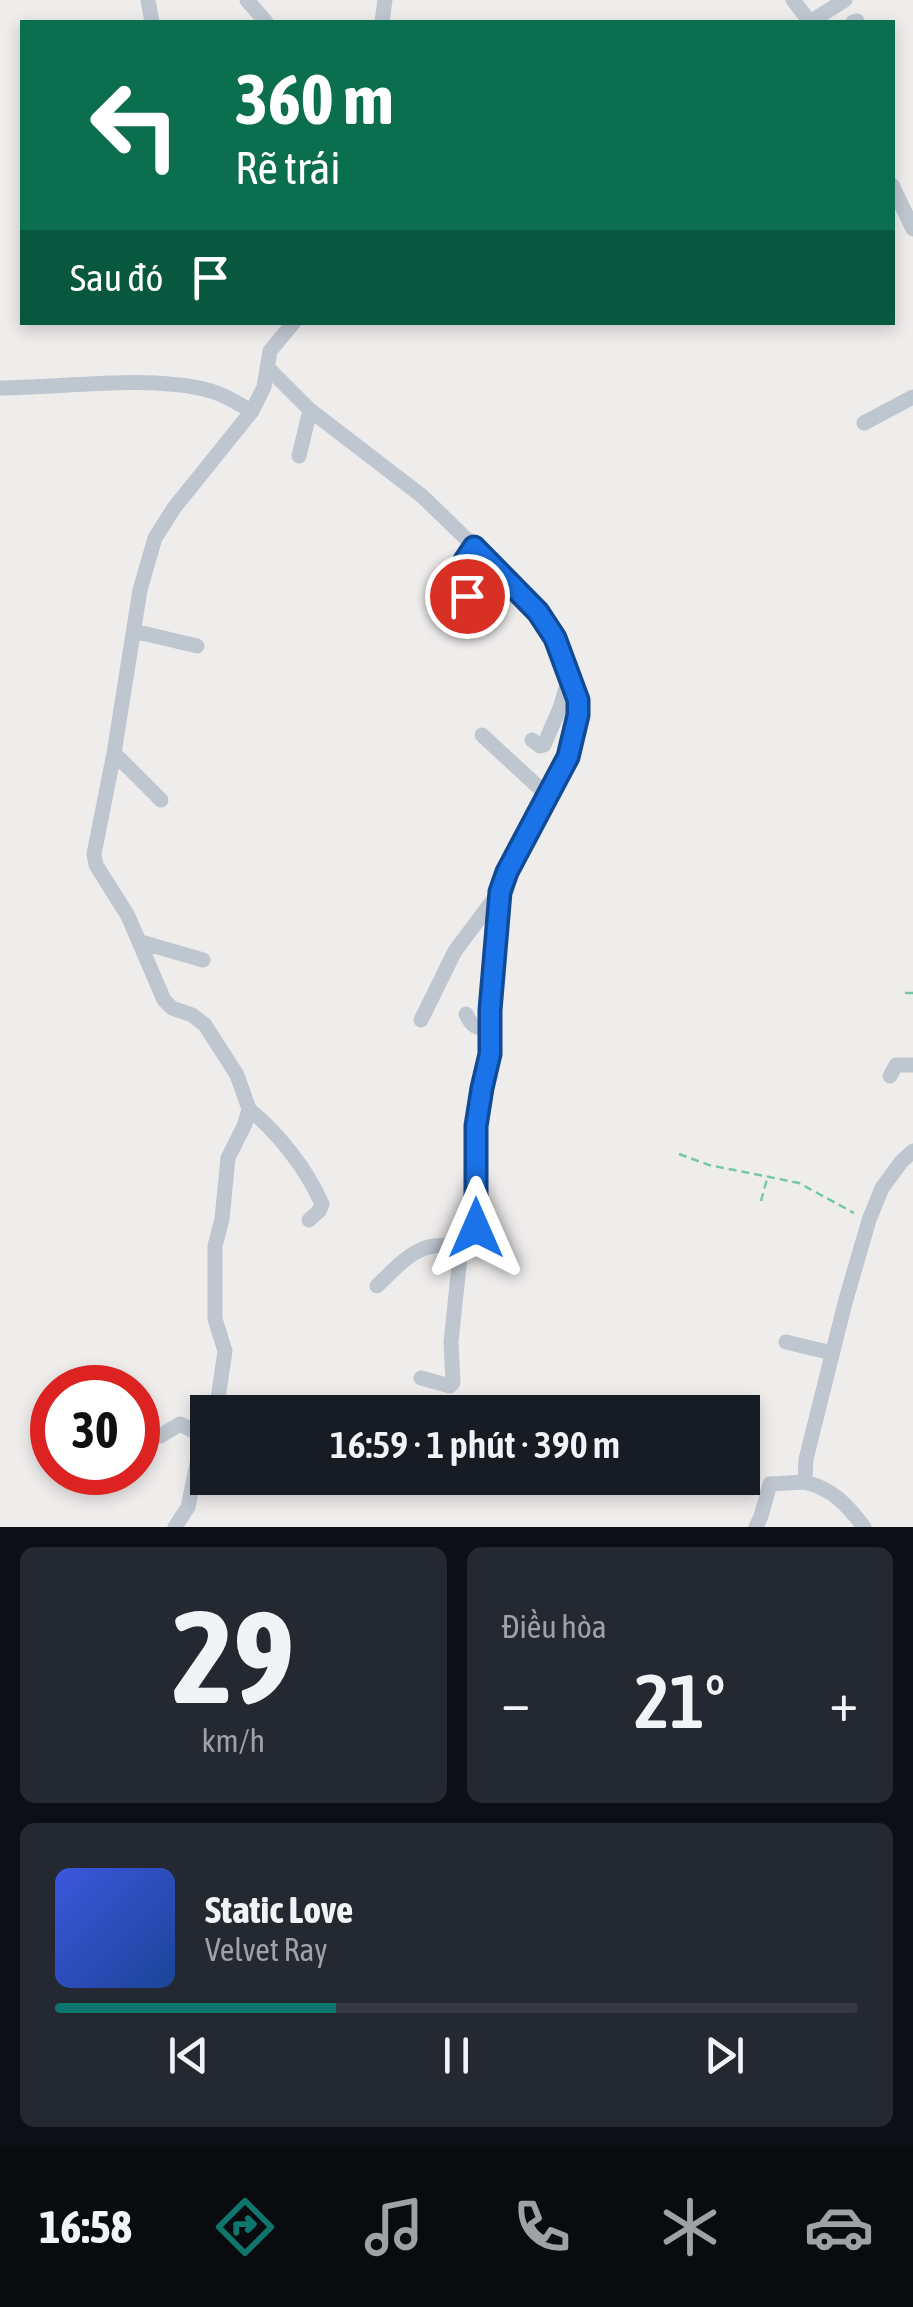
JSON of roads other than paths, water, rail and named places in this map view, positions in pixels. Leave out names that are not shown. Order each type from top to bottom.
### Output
[{"type":"street","points":[[247,0],[264,20]]},
{"type":"street","points":[[793,0],[815,20]]},
{"type":"street","points":[[817,20],[845,0]]},
{"type":"street","points":[[895,190],[913,228]]},
{"type":"street","points":[[291,325],[270,350],[264,387],[252,411],[174,508],[155,538],[144,571],[94,859],[128,916],[164,1000],[205,1025],[237,1075],[249,1109],[270,1128],[312,1184],[322,1204],[310,1220]]},
{"type":"street","points":[[268,368],[310,410],[422,496],[538,612],[555,638],[578,700],[568,757],[500,892],[490,1054],[476,1126],[476,1233],[463,1248],[451,1342],[453,1384],[420,1378]]},
{"type":"street","points":[[0,388],[189,386],[215,392],[252,411]]},
{"type":"street","points":[[864,423],[913,397]]},
{"type":"street","points":[[300,456],[310,410]]},
{"type":"street","points":[[467,596],[458,578],[474,547]]},
{"type":"street","points":[[134,631],[197,646]]},
{"type":"street","points":[[532,740],[544,745],[569,676]]},
{"type":"street","points":[[482,735],[548,796]]},
{"type":"street","points":[[114,753],[161,800]]},
{"type":"street","points":[[421,1020],[455,950],[500,892]]},
{"type":"street","points":[[140,942],[204,960]]},
{"type":"street","points":[[466,1014],[476,1028],[490,1030]]},
{"type":"street","points":[[890,1076],[896,1065],[913,1065]]},
{"type":"street","points":[[218,1395],[224,1351],[215,1318],[214,1246],[222,1219],[228,1158],[249,1109]]},
{"type":"street","points":[[805,1482],[808,1443],[869,1220],[882,1188],[913,1151]]},
{"type":"street","points":[[377,1286],[409,1256],[426,1247],[448,1244],[463,1248]]},
{"type":"street","points":[[786,1342],[832,1353]]},
{"type":"street","points":[[160,1436],[180,1424],[190,1429]]},
{"type":"street","points":[[756,1527],[770,1484],[805,1482],[840,1498],[864,1527]]},
{"type":"street","points":[[174,1527],[188,1507],[190,1495]]}]
